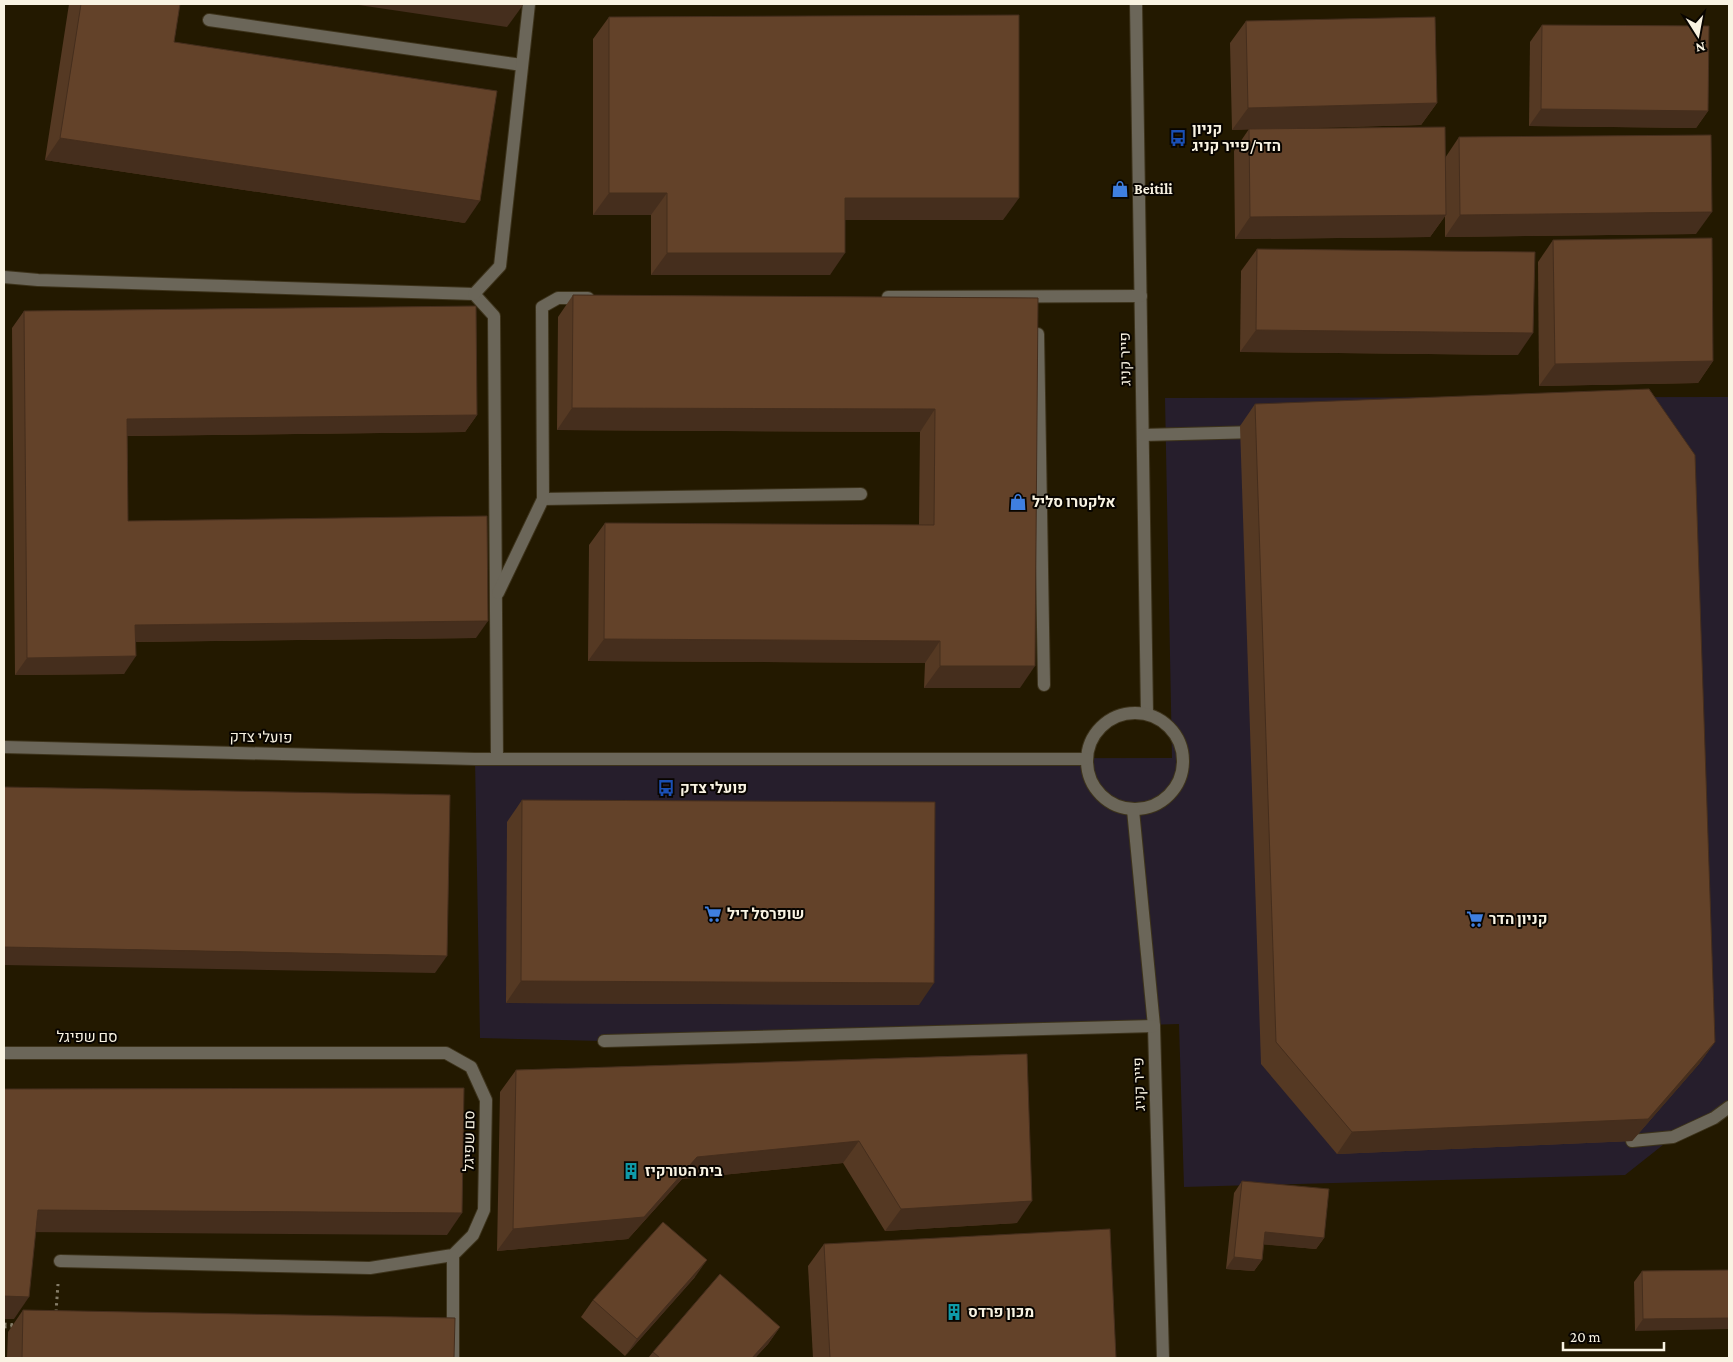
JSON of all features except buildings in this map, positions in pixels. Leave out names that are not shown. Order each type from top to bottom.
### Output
[{"type":"street","points":[[474,294],[500,266],[529,4]]},
{"type":"street","name":"פייר קניג","points":[[1136,4],[1147,714]]},
{"type":"street","points":[[209,20],[522,65]]},
{"type":"street","points":[[4,277],[38,280],[474,294],[494,316],[497,759]]},
{"type":"street","points":[[877,297],[1037,301],[1141,296]]},
{"type":"street","points":[[496,597],[543,499],[542,306],[558,298],[598,298]]},
{"type":"street","points":[[1038,326],[1044,685]]},
{"type":"street","points":[[1143,435],[1271,432]]},
{"type":"street","points":[[543,499],[860,494]]},
{"type":"street","points":[[1130,712],[1147,714],[1162,720],[1175,732],[1182,747],[1184,761],[1181,778],[1173,792],[1160,803],[1150,808],[1133,810],[1116,806],[1102,797],[1089,777],[1086,760],[1090,743],[1098,729],[1114,718],[1130,712]]},
{"type":"street","name":"פועלי צדק","points":[[4,747],[497,759],[1086,760]]},
{"type":"street","name":"פייר קניג","points":[[1133,810],[1154,1026],[1163,1358]]},
{"type":"street","points":[[604,1041],[1154,1026]]},
{"type":"street","name":"סם שפיגל","points":[[4,1054],[446,1053],[472,1067],[486,1100],[484,1210],[473,1235],[454,1255]]},
{"type":"street","points":[[1632,1141],[1673,1137],[1714,1118],[1729,1107]]},
{"type":"street","points":[[60,1261],[370,1268],[454,1255],[453,1358]]},
{"type":"path","points":[[56,1317],[60,1261]]},
{"type":"shaded area","points":[[1729,397],[1729,1107],[1673,1137],[1625,1175],[1184,1187],[1179,1024],[604,1041],[480,1038],[475,759],[1172,758],[1165,398]]},
{"type":"place","name":"קניון הדר/פייר קניג","points":[[1178,138]]},
{"type":"place","name":"Beitili","points":[[1120,189]]},
{"type":"place","name":"אלקטרו סליל","points":[[1018,502]]},
{"type":"place","name":"פועלי צדק","points":[[666,788]]},
{"type":"place","name":"שופרסל דיל","points":[[713,914]]},
{"type":"place","name":"קניון הדר","points":[[1475,919]]},
{"type":"place","name":"בית הטורקיז","points":[[631,1171]]},
{"type":"place","name":"מכון פרדס","points":[[954,1312]]}]
